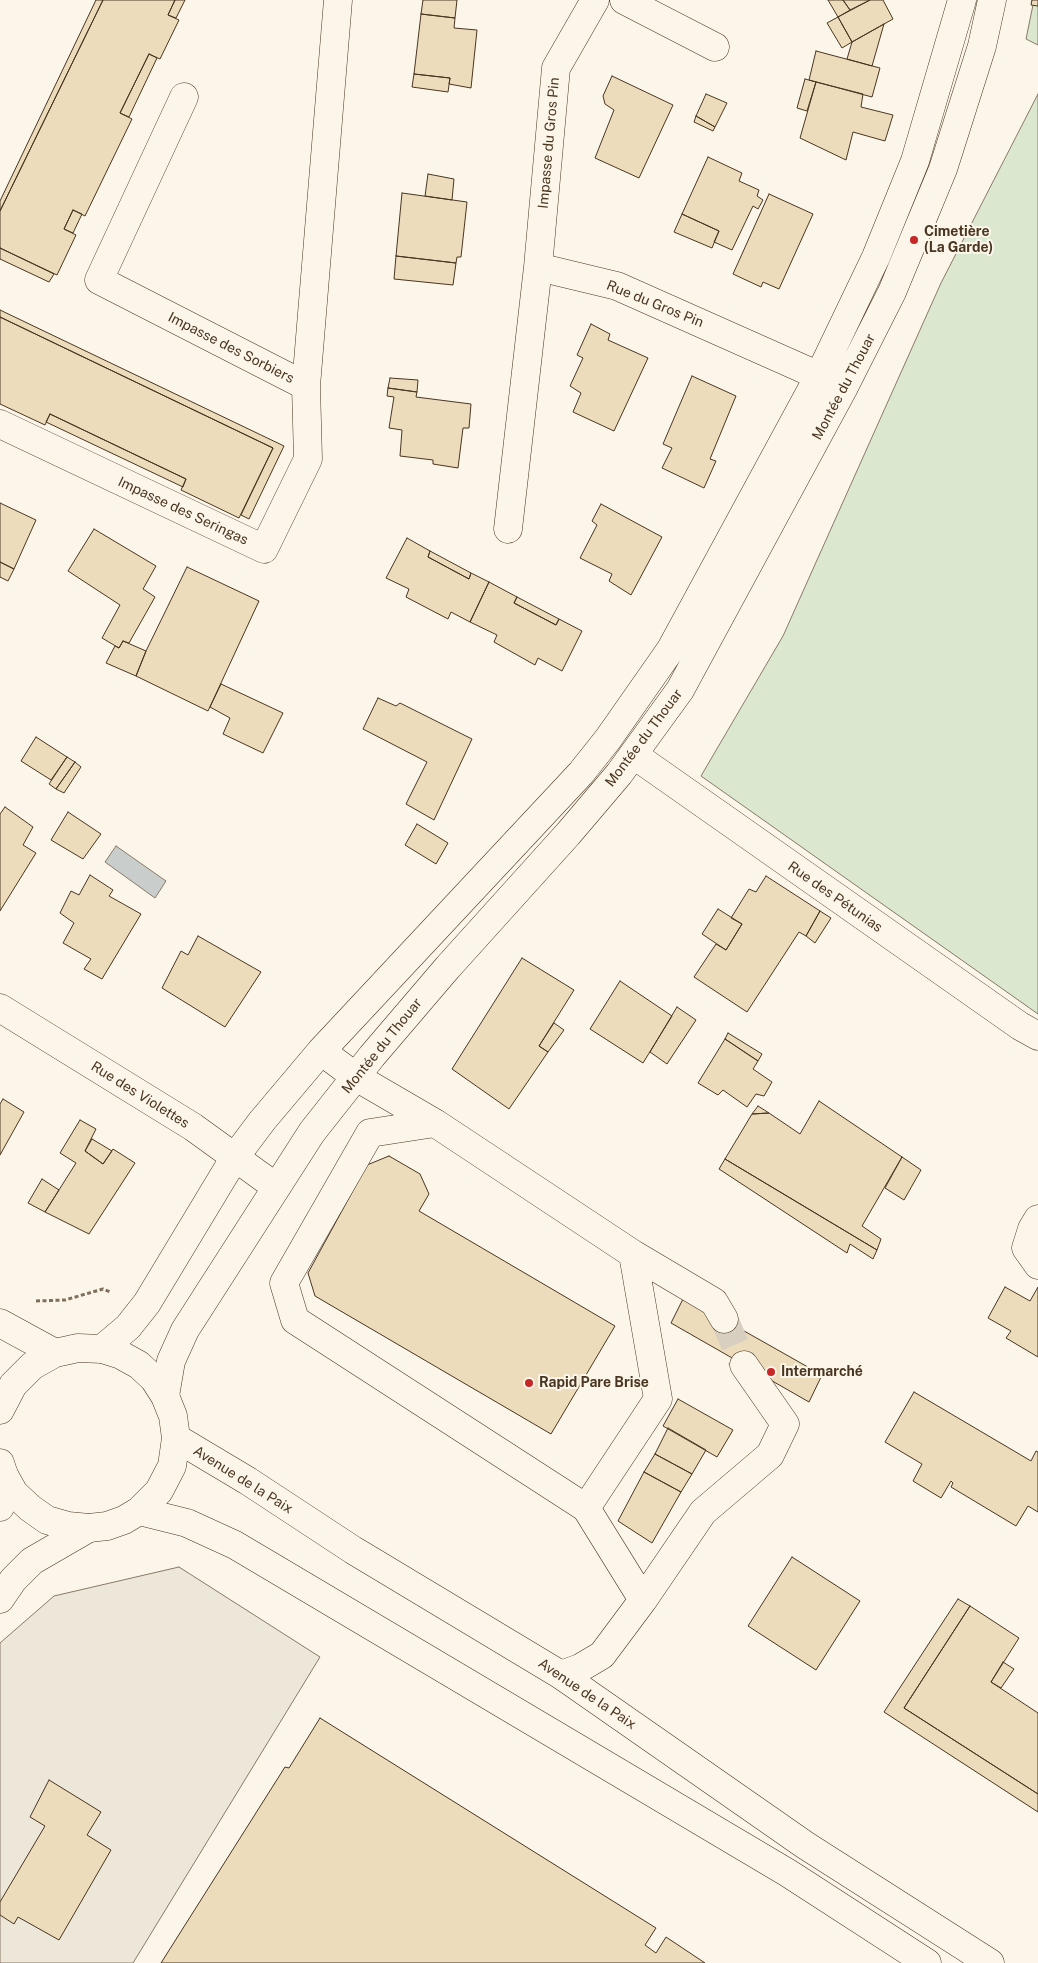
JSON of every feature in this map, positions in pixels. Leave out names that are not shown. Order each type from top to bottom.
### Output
[{"type":"street","name":"Impasse des Sorbiers","points":[[184,97],[99,280],[306,386],[338,0]]},
{"type":"street","name":"Impasse du Gros Pin","points":[[538,267],[556,68],[595,0]]},
{"type":"street","points":[[624,0],[716,47]]},
{"type":"street","name":"Montée du Thouar","points":[[102,1349],[128,1327],[147,1303],[235,1157],[262,1121],[321,1051],[543,814],[608,739],[671,649],[819,376],[876,256],[915,161],[962,0]]},
{"type":"street","name":"Montée du Thouar","points":[[166,1396],[171,1362],[185,1330],[312,1132],[448,966],[573,828],[634,755],[680,690],[844,387],[892,292],[943,170],[982,46],[992,0]]},
{"type":"street","name":"Rue du Gros Pin","points":[[538,267],[616,286],[844,387]]},
{"type":"street","points":[[508,530],[538,267]]},
{"type":"street","name":"Impasse des Seringas","points":[[0,424],[264,549],[308,460],[306,386]]},
{"type":"street","name":"Rue des Pétunias","points":[[634,755],[1012,1020],[1038,1036]]},
{"type":"street","name":"Rue des Violettes","points":[[0,1008],[193,1127],[276,1187]]},
{"type":"street","points":[[321,1051],[356,1077],[435,1123],[633,1254],[714,1302],[724,1319]]},
{"type":"street","points":[[435,1123],[370,1133],[284,1283],[295,1320],[586,1508],[644,1600]]},
{"type":"street","points":[[1038,1219],[1032,1229],[1026,1248],[1038,1265]]},
{"type":"street","points":[[586,1508],[658,1399],[633,1254]]},
{"type":"street","points":[[0,1323],[55,1353]]},
{"type":"street","points":[[0,1409],[12,1384],[32,1366],[55,1353],[78,1348],[102,1349],[121,1355],[139,1365],[154,1379],[166,1396],[173,1416],[176,1438],[172,1466],[159,1491],[140,1511],[124,1520],[107,1526],[88,1528],[68,1526],[47,1520],[14,1493],[2,1469]]},
{"type":"street","points":[[561,1675],[580,1668],[602,1655],[644,1600],[703,1512],[770,1455],[785,1424],[744,1365]]},
{"type":"street","name":"Avenue de la Paix","points":[[176,1438],[248,1481],[353,1550],[561,1675],[805,1845],[990,1963]]},
{"type":"street","points":[[0,1507],[3,1499],[2,1469]]},
{"type":"street","points":[[140,1511],[188,1523],[235,1544],[788,1873],[927,1963]]},
{"type":"street","points":[[0,1599],[13,1580],[32,1561],[88,1528]]},
{"type":"path","points":[[35,1301],[65,1300],[103,1289],[147,1303]]},
{"type":"green space","points":[[1034,0],[1038,0],[1038,45],[1026,39]]},
{"type":"green space","points":[[1038,94],[1038,1014],[701,776],[783,636],[941,283]]},
{"type":"shaded area","points":[[116,846],[166,881],[155,898],[105,862]]},
{"type":"shaded area","points":[[179,1567],[320,1657],[133,1963],[0,1963],[0,1643],[54,1596]]},
{"type":"building","points":[[96,0],[103,0],[0,211],[0,201]]},
{"type":"building","points":[[103,0],[175,0],[168,15],[179,20],[160,59],[149,54],[120,113],[132,119],[85,216],[73,210],[64,229],[76,235],[57,275],[0,248],[0,211]]},
{"type":"building","points":[[175,0],[185,0],[176,18],[168,15]]},
{"type":"building","points":[[423,0],[457,0],[455,18],[421,14]]},
{"type":"building","points":[[828,0],[843,0],[850,10],[838,17]]},
{"type":"building","points":[[843,0],[870,0],[850,10]]},
{"type":"building","points":[[870,0],[883,0],[893,19],[852,42],[838,17]]},
{"type":"building","points":[[1032,0],[1038,0],[1038,6],[1031,5]]},
{"type":"building","points":[[421,14],[455,18],[454,28],[477,30],[471,88],[449,84],[450,78],[414,74]]},
{"type":"building","points":[[838,17],[852,42],[842,48],[827,23]]},
{"type":"building","points":[[884,24],[872,66],[847,59],[852,42]]},
{"type":"building","points":[[816,51],[880,68],[872,97],[809,80]]},
{"type":"building","points":[[149,54],[157,58],[129,117],[120,113]]},
{"type":"building","points":[[414,74],[450,78],[448,92],[412,87]]},
{"type":"building","points":[[612,76],[673,105],[639,178],[595,158],[614,110],[605,104],[603,96]]},
{"type":"building","points":[[805,79],[816,82],[807,111],[797,108]]},
{"type":"building","points":[[816,82],[863,94],[861,107],[893,115],[885,141],[853,132],[846,160],[800,138]]},
{"type":"building","points":[[706,94],[727,103],[715,127],[696,116]]},
{"type":"building","points":[[696,116],[715,127],[713,131],[694,122]]},
{"type":"building","points":[[708,157],[742,173],[739,181],[759,190],[757,196],[763,200],[758,209],[753,206],[732,250],[714,242],[719,231],[682,214]]},
{"type":"building","points":[[428,174],[454,179],[452,200],[425,196]]},
{"type":"building","points":[[402,193],[467,202],[461,257],[457,257],[456,263],[396,256]]},
{"type":"building","points":[[769,194],[813,214],[779,289],[763,282],[761,287],[733,274]]},
{"type":"building","points":[[73,210],[82,214],[73,233],[64,229]]},
{"type":"building","points":[[682,214],[719,231],[712,248],[674,232]]},
{"type":"building","points":[[0,248],[54,274],[49,282],[0,259]]},
{"type":"building","points":[[396,256],[456,263],[453,285],[394,279]]},
{"type":"building","points":[[0,310],[284,446],[249,519],[241,515],[273,448],[0,317]]},
{"type":"building","points":[[0,317],[273,448],[239,518],[181,490],[186,479],[50,414],[45,425],[0,404]]},
{"type":"building","points":[[591,324],[610,334],[608,340],[648,358],[614,431],[573,412],[581,393],[570,386],[583,358],[577,355]]},
{"type":"building","points":[[692,376],[736,396],[710,459],[716,461],[704,488],[662,468],[672,448],[663,444]]},
{"type":"building","points":[[390,378],[418,380],[417,392],[388,388]]},
{"type":"building","points":[[388,388],[417,392],[416,397],[471,404],[469,428],[463,428],[458,468],[433,464],[433,460],[400,456],[402,430],[389,428],[394,397],[387,396]]},
{"type":"building","points":[[50,414],[186,479],[183,487],[46,422]]},
{"type":"building","points":[[0,503],[36,520],[14,569],[0,562]]},
{"type":"building","points":[[601,504],[662,537],[631,595],[609,581],[612,574],[580,558],[597,525],[592,521]]},
{"type":"building","points":[[94,529],[156,566],[143,589],[155,597],[129,643],[123,641],[119,648],[102,638],[120,605],[68,571]]},
{"type":"building","points":[[407,538],[430,551],[428,557],[469,579],[471,573],[489,582],[470,622],[451,612],[448,619],[406,597],[409,589],[386,578]]},
{"type":"building","points":[[430,551],[471,573],[469,579],[428,557]]},
{"type":"building","points":[[0,562],[14,569],[8,581],[0,577]]},
{"type":"building","points":[[187,567],[259,601],[208,711],[136,676],[146,651]]},
{"type":"building","points":[[489,582],[517,597],[514,603],[556,625],[559,619],[582,631],[562,671],[538,658],[535,665],[494,642],[497,635],[470,622]]},
{"type":"building","points":[[517,597],[559,619],[556,625],[514,603]]},
{"type":"building","points":[[123,641],[146,651],[136,676],[106,663],[115,646],[119,648]]},
{"type":"building","points":[[221,684],[283,713],[263,753],[223,734],[230,718],[210,707]]},
{"type":"building","points":[[378,698],[396,706],[400,703],[472,739],[434,820],[406,804],[427,762],[363,729]]},
{"type":"building","points":[[36,737],[67,757],[51,780],[21,761]]},
{"type":"building","points":[[67,757],[75,762],[56,789],[49,784]]},
{"type":"building","points":[[75,762],[81,767],[64,793],[56,789]]},
{"type":"building","points":[[5,807],[33,827],[23,845],[36,853],[0,911],[0,814]]},
{"type":"building","points":[[68,812],[101,834],[83,859],[51,840]]},
{"type":"building","points":[[417,824],[448,843],[436,864],[405,845]]},
{"type":"building","points":[[90,875],[113,890],[109,896],[141,914],[102,979],[84,969],[91,959],[63,943],[74,923],[60,913],[71,891],[79,895]]},
{"type":"building","points":[[766,876],[820,911],[806,936],[799,932],[747,1012],[694,977],[716,944],[726,950],[742,924],[731,918],[749,889],[756,892]]},
{"type":"building","points":[[718,909],[742,924],[726,950],[702,934]]},
{"type":"building","points":[[820,911],[831,918],[815,943],[806,936]]},
{"type":"building","points":[[198,936],[261,972],[225,1027],[162,988],[181,951],[188,955]]},
{"type":"building","points":[[522,958],[574,990],[539,1046],[548,1052],[509,1109],[452,1069]]},
{"type":"building","points":[[620,981],[672,1016],[643,1063],[590,1029]]},
{"type":"building","points":[[677,1007],[696,1020],[667,1064],[650,1052]]},
{"type":"building","points":[[554,1023],[564,1030],[548,1052],[539,1046]]},
{"type":"building","points":[[728,1033],[762,1054],[758,1061],[725,1039]]},
{"type":"building","points":[[725,1039],[758,1061],[753,1069],[772,1082],[764,1096],[756,1094],[747,1107],[723,1090],[718,1095],[698,1083]]},
{"type":"building","points":[[3,1099],[24,1112],[0,1155],[0,1104]]},
{"type":"building","points":[[819,1101],[902,1157],[862,1226],[881,1239],[877,1250],[725,1159],[752,1114],[769,1113],[800,1134]]},
{"type":"building","points":[[758,1106],[769,1113],[752,1114]]},
{"type":"building","points":[[80,1120],[96,1129],[85,1151],[103,1164],[113,1149],[135,1163],[89,1234],[45,1212],[76,1163],[60,1153]]},
{"type":"building","points":[[92,1139],[112,1151],[103,1164],[85,1151]]},
{"type":"building","points":[[389,1156],[420,1174],[429,1194],[419,1211],[615,1326],[551,1434],[315,1296],[308,1273],[367,1165]]},
{"type":"building","points":[[902,1157],[921,1170],[904,1200],[885,1188]]},
{"type":"building","points":[[725,1159],[877,1250],[873,1259],[850,1244],[847,1253],[719,1169]]},
{"type":"building","points":[[42,1179],[59,1190],[45,1212],[28,1203]]},
{"type":"building","points":[[1005,1287],[1030,1301],[1038,1287],[1038,1357],[1006,1338],[1011,1331],[988,1318]]},
{"type":"building","points":[[684,1297],[822,1375],[809,1402],[671,1323]]},
{"type":"building","points":[[914,1392],[1031,1461],[1036,1451],[1038,1452],[1038,1512],[1028,1506],[1016,1526],[951,1487],[953,1483],[951,1481],[941,1498],[913,1481],[922,1464],[885,1442]]},
{"type":"building","points":[[678,1399],[733,1430],[717,1457],[663,1426]]},
{"type":"building","points":[[668,1428],[706,1450],[692,1474],[655,1454]]},
{"type":"building","points":[[655,1454],[692,1474],[681,1492],[644,1472]]},
{"type":"building","points":[[644,1472],[681,1492],[652,1543],[618,1521]]},
{"type":"building","points":[[792,1557],[860,1601],[816,1670],[748,1626]]},
{"type":"building","points":[[958,1599],[970,1606],[904,1708],[1038,1794],[1038,1812],[884,1712]]},
{"type":"building","points":[[970,1606],[1019,1638],[991,1682],[1038,1713],[1038,1794],[904,1708]]},
{"type":"building","points":[[1003,1662],[1014,1669],[1001,1688],[991,1682]]},
{"type":"building","points":[[320,1718],[656,1928],[645,1945],[656,1953],[666,1937],[705,1963],[161,1963],[285,1767],[289,1768]]},
{"type":"building","points":[[49,1780],[101,1812],[87,1835],[111,1850],[59,1940],[18,1917],[14,1924],[0,1915],[0,1902],[45,1826],[30,1817]]},
{"type":"tunnel","points":[[724,1319],[744,1365]]},
{"type":"place","name":"Cimetière (La Garde)","points":[[914,240]]},
{"type":"place","name":"Intermarché","points":[[771,1372]]},
{"type":"place","name":"Rapid Pare Brise","points":[[529,1383]]}]
